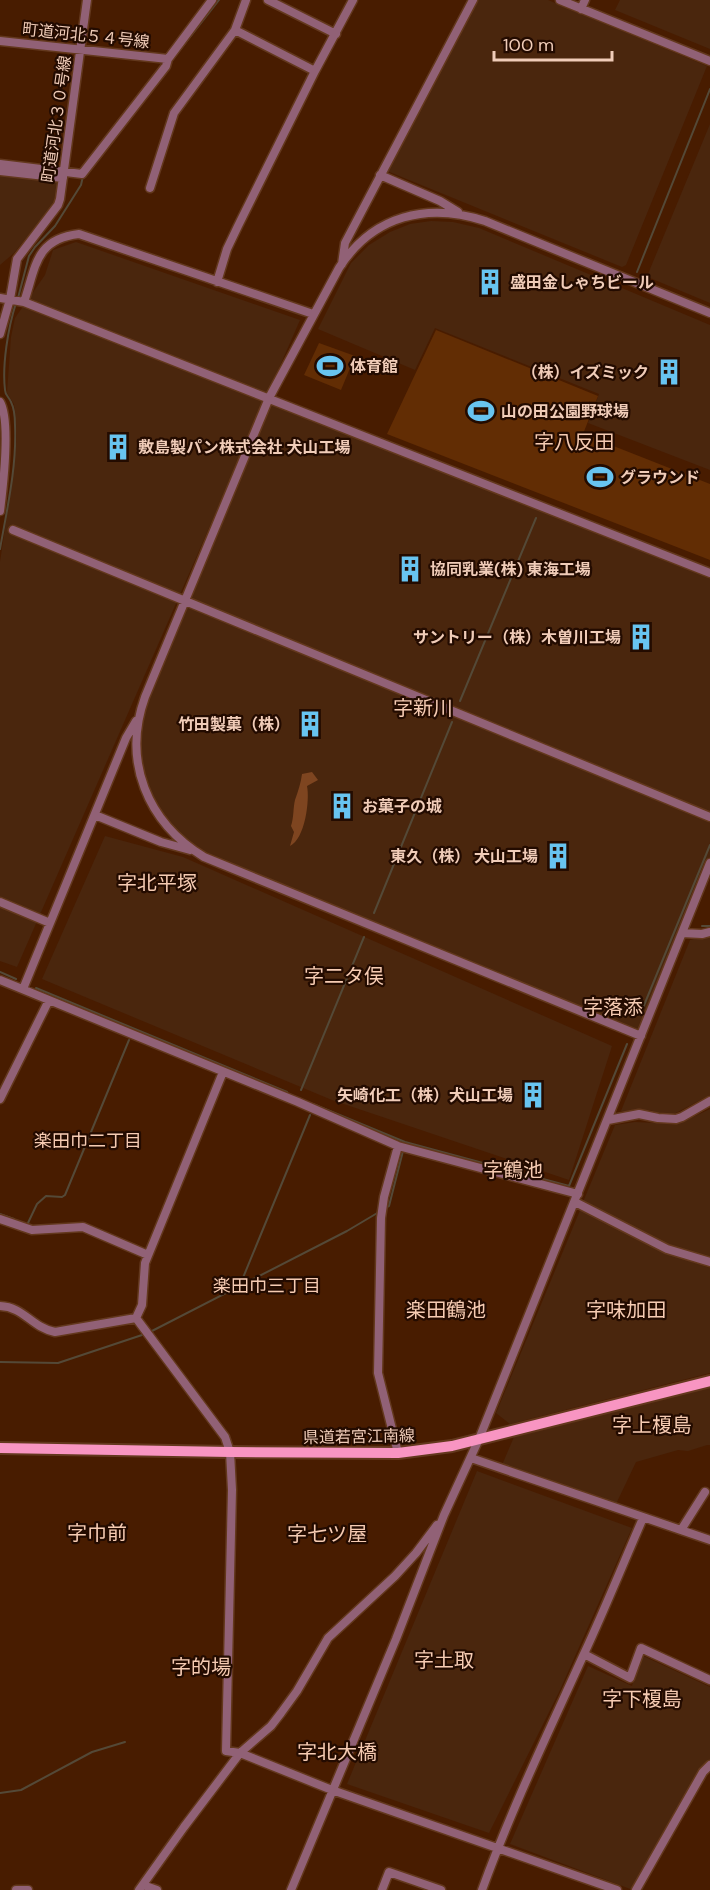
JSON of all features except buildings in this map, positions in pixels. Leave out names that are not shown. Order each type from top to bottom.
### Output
[{"type":"main road","name":"県道若宮江南線","points":[[0,1448],[398,1453],[452,1446],[710,1381]]},
{"type":"street","name":"町道河北３０号線","points":[[0,334],[5,298],[17,259],[58,205],[60,199],[87,0]]},
{"type":"street","name":"町道河北５４号線","points":[[0,41],[168,58],[212,0]]},
{"type":"street","points":[[150,188],[174,113],[236,30],[246,0]]},
{"type":"street","points":[[268,0],[336,34]]},
{"type":"street","points":[[216,282],[227,249],[238,226],[353,0]]},
{"type":"street","points":[[342,264],[345,243],[473,0]]},
{"type":"street","points":[[560,0],[583,4],[710,61]]},
{"type":"street","points":[[236,30],[315,71]]},
{"type":"street","points":[[0,171],[82,174],[166,66],[168,58]]},
{"type":"street","points":[[0,164],[64,175]]},
{"type":"street","points":[[380,175],[440,201],[462,214]]},
{"type":"street","points":[[23,989],[269,398],[342,264],[363,240],[393,221],[413,215],[429,212],[462,214],[485,221],[710,313]]},
{"type":"street","points":[[22,302],[40,254],[51,242],[64,236],[79,234],[314,314]]},
{"type":"street","points":[[5,298],[22,302],[269,398],[710,573]]},
{"type":"street","points":[[0,402],[4,410],[5,456],[0,511]]},
{"type":"street","points":[[13,530],[710,818]]},
{"type":"street","points":[[139,715],[136,737],[137,757],[145,790],[155,811],[165,824],[194,851]]},
{"type":"street","points":[[95,815],[161,842],[194,851],[227,867],[641,1036]]},
{"type":"street","points":[[291,1890],[396,1639],[444,1515],[479,1439],[710,863]]},
{"type":"street","points":[[0,902],[51,923]]},
{"type":"street","points":[[682,933],[710,932]]},
{"type":"street","points":[[0,980],[398,1146],[576,1198],[667,1249],[710,1262]]},
{"type":"street","points":[[0,1099],[49,1000]]},
{"type":"street","points":[[136,1318],[142,1305],[145,1263],[223,1072]]},
{"type":"street","points":[[608,1120],[639,1114],[658,1118],[682,1118],[710,1101]]},
{"type":"street","points":[[398,1146],[384,1197],[381,1218],[378,1373],[398,1453]]},
{"type":"street","points":[[0,1220],[32,1230],[83,1227],[148,1255]]},
{"type":"street","points":[[0,1306],[12,1307],[43,1329],[55,1332],[136,1318]]},
{"type":"street","points":[[136,1318],[225,1437],[230,1452],[232,1490],[226,1751],[240,1753],[332,1790],[617,1890]]},
{"type":"street","points":[[471,1458],[710,1540]]},
{"type":"street","points":[[681,1530],[705,1492]]},
{"type":"street","points":[[157,1890],[141,1887],[240,1753],[271,1726],[289,1702],[328,1638],[395,1576],[416,1553],[444,1515]]},
{"type":"street","points":[[482,1890],[554,1718],[643,1518]]},
{"type":"street","points":[[584,1654],[630,1678],[641,1648],[710,1680]]},
{"type":"street","points":[[636,1890],[703,1772],[710,1765]]},
{"type":"street","points":[[382,1890],[389,1872],[441,1890]]},
{"type":"street","points":[[16,1890],[28,1890]]},
{"type":"shaded area","points":[[478,0],[548,0],[707,66],[626,265],[622,267],[387,171]]},
{"type":"shaded area","points":[[620,0],[710,0],[710,49],[615,10]]},
{"type":"shaded area","points":[[710,124],[710,303],[650,278],[648,274]]},
{"type":"shaded area","points":[[0,173],[59,180],[54,204],[14,253],[0,265]]},
{"type":"shaded area","points":[[431,221],[453,222],[479,228],[710,325],[710,470],[588,423],[599,394],[435,328],[415,370],[318,329],[351,263],[369,245],[390,232],[410,224]]},
{"type":"shaded area","points":[[76,242],[300,320],[17,967],[0,961],[0,562],[17,436],[14,404],[7,393],[11,337],[15,318],[45,275],[53,250]]},
{"type":"shaded area","points":[[436,330],[598,396],[583,434],[710,484],[710,560],[387,434]]},
{"type":"shaded area","name":"体育館","points":[[319,343],[355,356],[341,390],[304,375]]},
{"type":"shaded area","points":[[269,398],[710,573],[710,863],[641,1036],[210,860],[175,836],[142,783],[139,715]]},
{"type":"shaded area","points":[[312,772],[318,780],[307,786],[308,800],[303,828],[290,846],[294,832],[291,826],[294,803],[302,774]]},
{"type":"shaded area","points":[[105,836],[183,857],[612,1046],[569,1180],[332,1100],[42,979]]},
{"type":"shaded area","points":[[710,935],[710,1095],[674,1114],[660,1114],[650,1110],[621,1111],[690,940]]},
{"type":"shaded area","points":[[710,1109],[710,1260],[665,1245],[583,1202],[615,1125],[635,1122],[678,1124]]},
{"type":"shaded area","points":[[581,1208],[666,1253],[710,1268],[710,1373],[510,1424],[496,1413]]},
{"type":"shaded area","points":[[710,1386],[710,1445],[688,1451],[678,1450],[636,1462],[616,1504],[502,1465],[514,1437]]},
{"type":"shaded area","points":[[477,1471],[632,1528],[560,1690],[489,1833],[347,1784]]},
{"type":"shaded area","points":[[639,1654],[710,1687],[710,1766],[633,1890],[510,1844],[588,1666],[632,1686]]},
{"type":"waterway","points":[[176,55],[219,0]]},
{"type":"waterway","points":[[637,272],[710,89]]},
{"type":"waterway","points":[[18,298],[29,256],[55,226],[81,185],[83,176]]},
{"type":"waterway","points":[[0,549],[14,456],[15,416],[12,404],[5,392],[4,369],[8,335],[16,303]]},
{"type":"waterway","points":[[460,701],[536,518]]},
{"type":"waterway","points":[[374,913],[452,722]]},
{"type":"waterway","points":[[640,1015],[710,845]]},
{"type":"waterway","points":[[702,926],[710,926]]},
{"type":"waterway","points":[[301,1090],[364,937]]},
{"type":"waterway","points":[[0,972],[16,979]]},
{"type":"waterway","points":[[36,988],[287,1092]]},
{"type":"waterway","points":[[27,1225],[37,1204],[46,1196],[62,1197],[65,1195],[129,1040]]},
{"type":"waterway","points":[[313,1104],[405,1142],[569,1186],[627,1044]]},
{"type":"waterway","points":[[240,1285],[310,1115]]},
{"type":"waterway","points":[[386,1208],[389,1206],[403,1151]]},
{"type":"waterway","points":[[150,1332],[347,1231],[379,1212]]},
{"type":"waterway","points":[[0,1214],[14,1219]]},
{"type":"waterway","points":[[0,1362],[58,1363],[145,1334]]},
{"type":"waterway","points":[[0,1793],[21,1790],[92,1752],[125,1742]]},
{"type":"place","name":"盛田金しゃちビール","points":[[490,282]]},
{"type":"place","name":"体育館","points":[[330,366]]},
{"type":"place","name":"（株）イズミック","points":[[669,372]]},
{"type":"place","name":"山の田公園野球場","points":[[481,411]]},
{"type":"place","name":"敷島製パン株式会社 犬山工場","points":[[118,447]]},
{"type":"place","name":"グラウンド","points":[[600,477]]},
{"type":"place","name":"協同乳業(株) 東海工場","points":[[410,569]]},
{"type":"place","name":"サントリー（株）木曽川工場","points":[[641,637]]},
{"type":"place","name":"竹田製菓（株）","points":[[310,724]]},
{"type":"place","name":"お菓子の城","points":[[342,806]]},
{"type":"place","name":"東久（株） 犬山工場","points":[[558,856]]},
{"type":"place","name":"矢崎化工（株）犬山工場","points":[[533,1095]]},
{"type":"district","name":"字八反田","points":[[574,442]]},
{"type":"district","name":"字新川","points":[[423,708]]},
{"type":"district","name":"字北平塚","points":[[157,883]]},
{"type":"district","name":"字二タ俣","points":[[344,976]]},
{"type":"district","name":"字落添","points":[[613,1007]]},
{"type":"district","name":"楽田巾二丁目","points":[[88,1141]]},
{"type":"district","name":"字鶴池","points":[[513,1170]]},
{"type":"district","name":"楽田巾三丁目","points":[[267,1286]]},
{"type":"district","name":"楽田鶴池","points":[[446,1310]]},
{"type":"district","name":"字味加田","points":[[626,1310]]},
{"type":"district","name":"字上榎島","points":[[652,1425]]},
{"type":"district","name":"字巾前","points":[[97,1533]]},
{"type":"district","name":"字七ツ屋","points":[[327,1534]]},
{"type":"district","name":"字土取","points":[[444,1660]]},
{"type":"district","name":"字的場","points":[[201,1667]]},
{"type":"district","name":"字下榎島","points":[[642,1699]]},
{"type":"district","name":"字北大橋","points":[[337,1752]]}]
